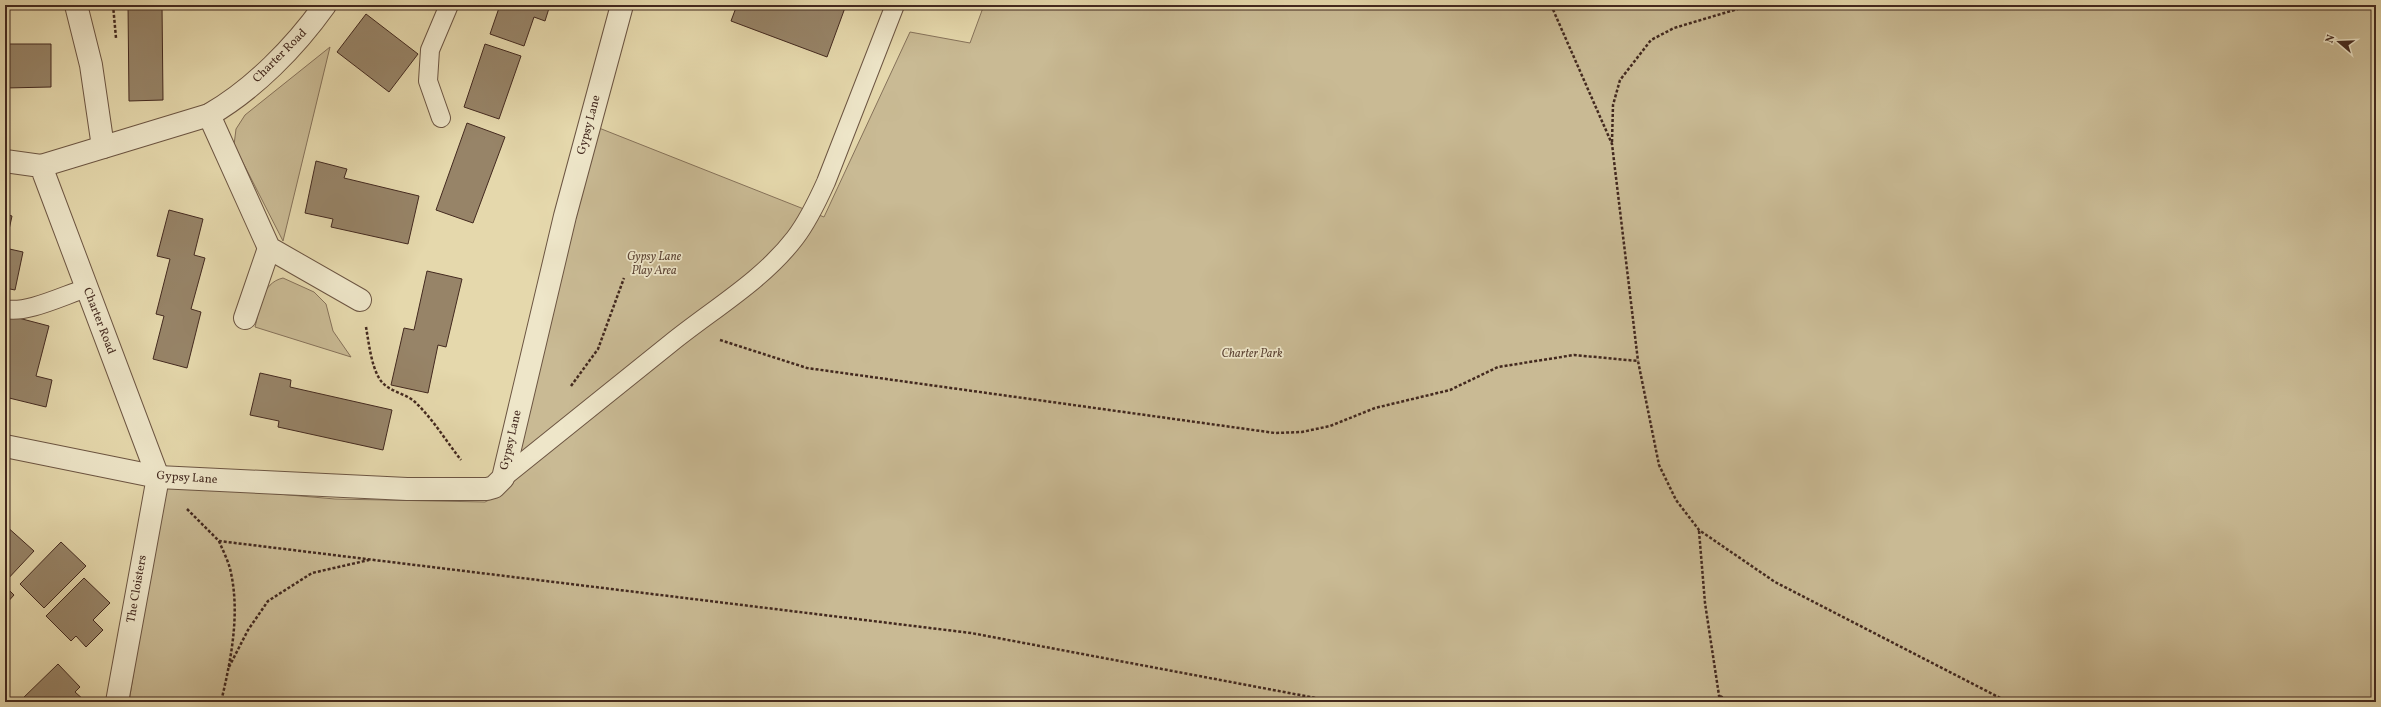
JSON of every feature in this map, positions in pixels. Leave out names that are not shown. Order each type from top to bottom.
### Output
[{"type":"street","points":[[76,5],[91,65],[104,147]]},
{"type":"street","name":"Charter Road","points":[[5,161],[41,166],[209,115],[237,97],[262,75],[298,39],[325,5]]},
{"type":"street","name":"Gypsy Lane","points":[[5,446],[158,477],[407,489],[483,489],[494,487],[503,478],[565,216],[622,5]]},
{"type":"street","points":[[209,115],[269,248],[360,300]]},
{"type":"street","name":"Charter Road","points":[[41,166],[158,477]]},
{"type":"street","points":[[245,318],[269,248]]},
{"type":"street","name":"The Cloisters","points":[[117,702],[158,477]]},
{"type":"lane","points":[[441,118],[428,80],[430,50],[449,5]]},
{"type":"lane","points":[[503,478],[688,329],[730,299],[768,267],[785,250],[806,223],[826,182],[895,5]]},
{"type":"lane","points":[[5,309],[13,311],[29,309],[87,288]]},
{"type":"path","points":[[1551,5],[1612,144]]},
{"type":"path","points":[[1751,5],[1674,28],[1651,40],[1635,58],[1620,80],[1613,105],[1612,144],[1638,361],[1659,465],[1676,500],[1699,530],[1774,582],[2008,702]]},
{"type":"path","points":[[566,393],[596,353],[624,278]]},
{"type":"path","points":[[360,300],[379,378],[389,389],[410,398],[421,408],[483,489]]},
{"type":"path","points":[[688,329],[807,368],[1276,433],[1302,432],[1330,426],[1375,408],[1450,390],[1498,367],[1574,356],[1638,361]]},
{"type":"path","points":[[158,477],[219,541],[231,572],[234,599],[234,634],[229,667],[221,702]]},
{"type":"path","points":[[1699,530],[1705,603],[1720,702]]},
{"type":"path","points":[[219,541],[971,632],[1337,702]]},
{"type":"path","points":[[229,667],[248,630],[268,601],[312,573],[372,560]]},
{"type":"path","points":[[1720,696],[1731,702]]},
{"type":"green space","name":"Charter Park","points":[[984,5],[2376,5],[2376,702],[129,702],[163,484],[335,499],[485,502],[503,493],[507,486],[599,128],[824,217],[910,32],[970,43]]},
{"type":"green space","points":[[330,47],[283,241],[234,145],[236,129],[245,115]]},
{"type":"green space","points":[[283,278],[314,292],[326,304],[333,331],[351,357],[255,327],[260,304],[266,291],[270,285]]},
{"type":"building","points":[[128,5],[162,5],[163,100],[129,101]]},
{"type":"building","points":[[500,5],[550,5],[545,21],[534,17],[524,46],[490,34]]},
{"type":"building","points":[[737,5],[846,5],[827,57],[731,21]]},
{"type":"building","points":[[366,14],[418,54],[389,92],[337,52]]},
{"type":"building","points":[[5,44],[51,44],[51,87],[5,88]]},
{"type":"building","points":[[485,44],[521,56],[499,119],[464,107]]},
{"type":"building","points":[[467,123],[505,137],[473,223],[436,210]]},
{"type":"building","points":[[316,161],[347,169],[344,178],[419,196],[408,244],[331,227],[333,219],[305,213]]},
{"type":"building","points":[[169,210],[203,219],[194,255],[205,258],[191,309],[201,312],[187,368],[153,359],[164,316],[156,314],[170,259],[157,256]]},
{"type":"building","points":[[5,214],[12,216],[5,248]]},
{"type":"building","points":[[5,248],[23,252],[15,290],[5,288]]},
{"type":"building","points":[[427,271],[462,279],[446,347],[438,345],[428,393],[391,385],[404,328],[414,330]]},
{"type":"building","points":[[7,315],[49,326],[36,376],[52,380],[46,407],[5,397]]},
{"type":"building","points":[[260,373],[291,380],[290,387],[392,410],[383,450],[278,427],[279,421],[250,415]]},
{"type":"building","points":[[5,525],[34,551],[5,582]]},
{"type":"building","points":[[61,542],[86,566],[44,608],[20,584]]},
{"type":"building","points":[[84,578],[110,603],[93,620],[103,630],[86,647],[76,636],[71,641],[46,616]]},
{"type":"building","points":[[5,586],[14,595],[5,605]]},
{"type":"building","points":[[58,664],[80,687],[75,692],[84,700],[23,702],[21,700]]},
{"type":"park label","name":"Gypsy Lane Play Area","points":[[654,264]]}]
